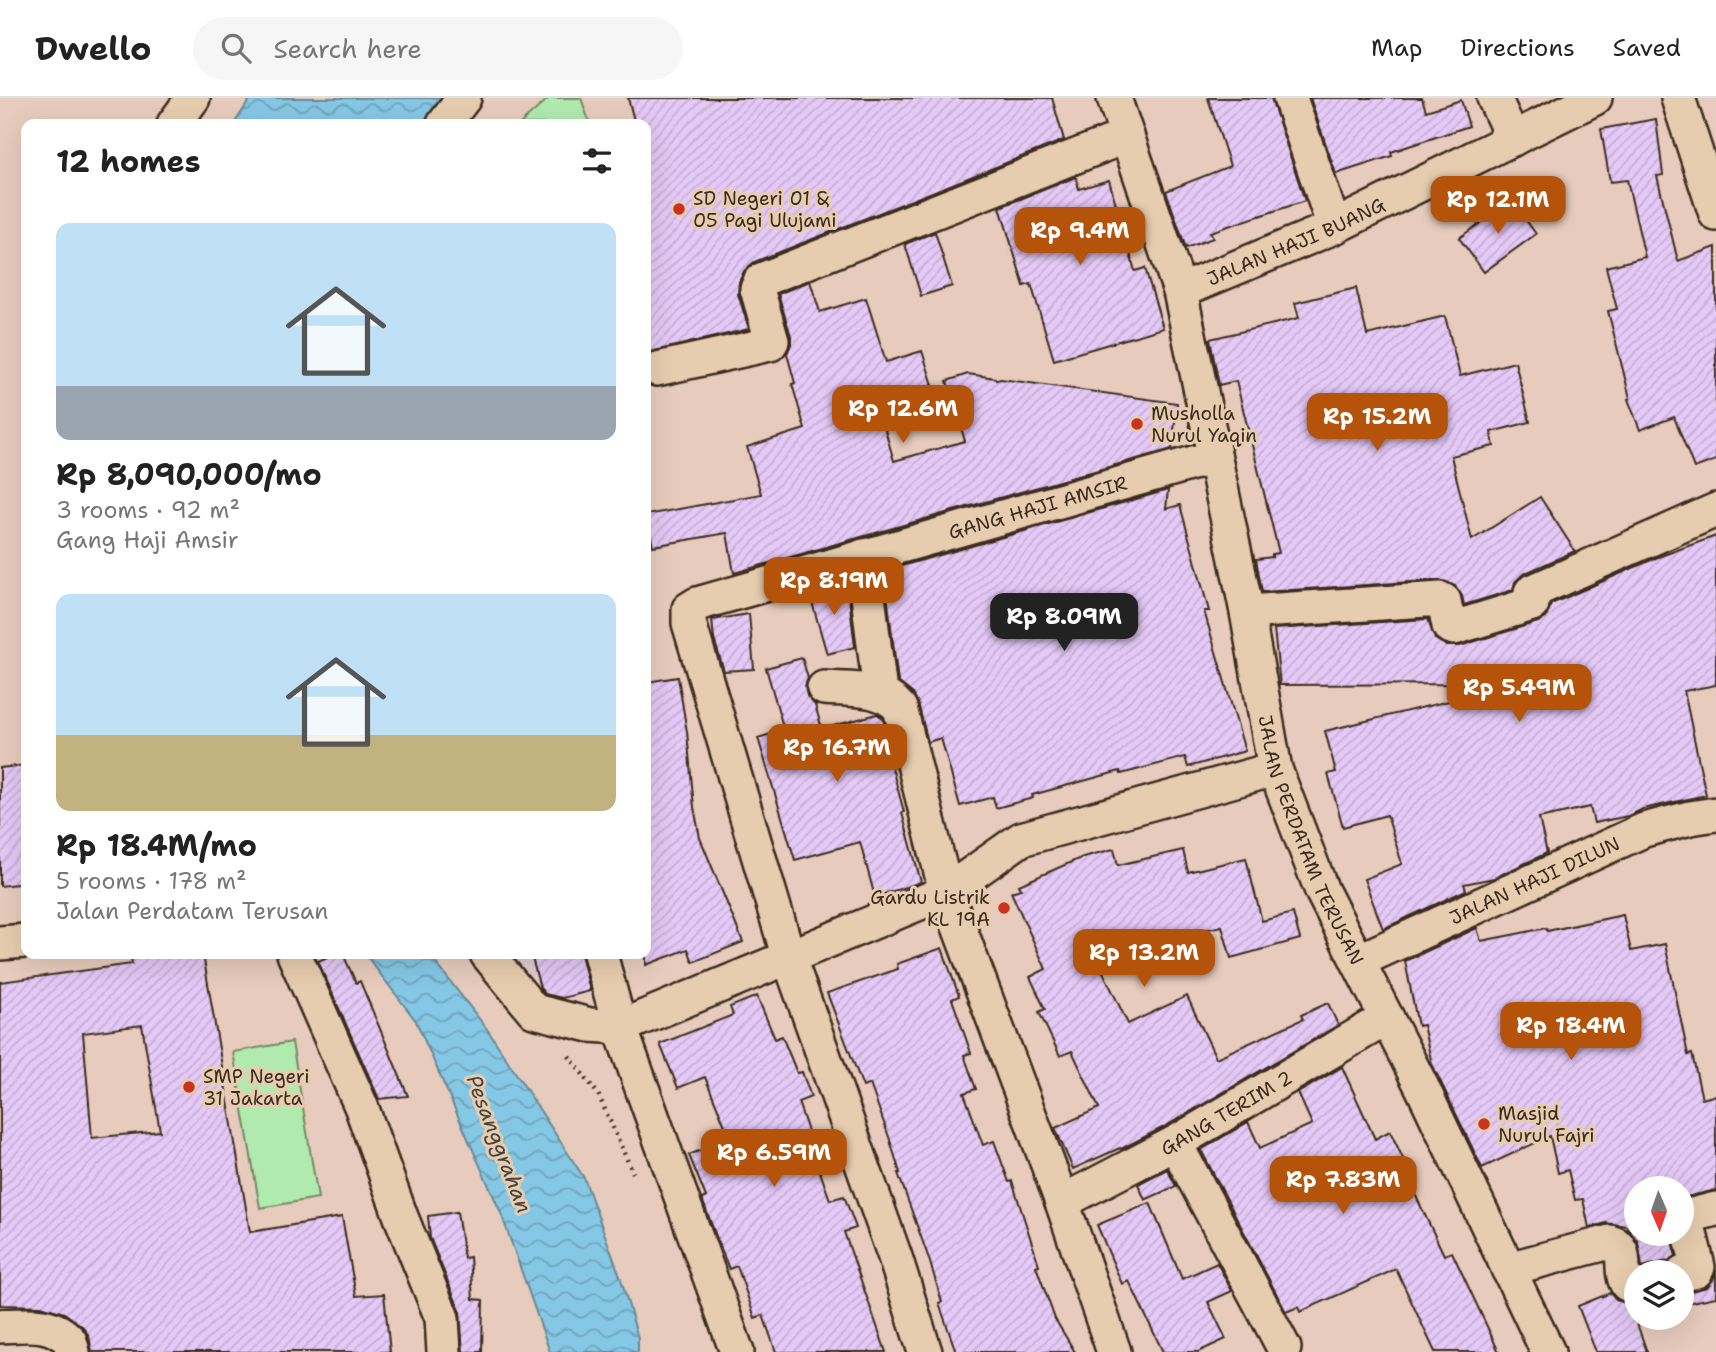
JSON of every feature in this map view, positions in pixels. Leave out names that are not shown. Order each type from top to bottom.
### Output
[{"type":"street","points":[[177,119],[192,98]]},
{"type":"street","points":[[448,119],[464,98]]},
{"type":"street","name":"JALAN HAJI BUANG","points":[[1114,98],[1180,291],[1334,227],[1595,98]]},
{"type":"street","points":[[1290,98],[1334,227]]},
{"type":"street","points":[[1494,98],[1513,139]]},
{"type":"street","points":[[1678,98],[1716,214]]},
{"type":"street","points":[[657,369],[770,344],[772,341],[757,289],[761,280],[1126,135]]},
{"type":"street","name":"JALAN PERDATAM TERUSAN","points":[[1180,291],[1247,612],[1275,769],[1322,891],[1387,1018],[1548,1352]]},
{"type":"street","name":"GANG HAJI AMSIR","points":[[789,958],[689,623],[689,609],[697,604],[1214,457]]},
{"type":"street","points":[[1247,612],[1441,599],[1444,601],[1449,626],[1454,628],[1533,604],[1531,592],[1716,510]]},
{"type":"street","points":[[863,556],[880,692]]},
{"type":"street","points":[[824,688],[880,692],[891,697],[900,708],[946,892],[1062,1202],[1114,1352]]},
{"type":"street","points":[[491,959],[534,1011],[590,1025],[620,1027],[946,892],[1021,839],[1275,769]]},
{"type":"street","name":"JALAN HAJI DILUN","points":[[1358,961],[1644,830],[1716,814]]},
{"type":"street","points":[[0,943],[21,941]]},
{"type":"street","points":[[789,958],[895,1257],[925,1352]]},
{"type":"street","points":[[296,959],[361,1106],[401,1217],[442,1318],[444,1352]]},
{"type":"street","points":[[601,959],[620,1027],[737,1352]]},
{"type":"street","name":"GANG TERIM 2","points":[[1062,1202],[1175,1143],[1387,1018]]},
{"type":"street","points":[[1175,1143],[1284,1348]]},
{"type":"street","points":[[1694,1271],[1698,1267],[1688,1216],[1716,1209]]},
{"type":"street","points":[[1508,1269],[1610,1242],[1618,1244],[1622,1249],[1624,1280]]},
{"type":"street","points":[[0,1326],[42,1324],[63,1333],[71,1346]]},
{"type":"shaded area","points":[[487,959],[594,959],[602,991],[529,1011]]},
{"type":"green space","points":[[549,98],[581,98],[588,119],[526,119]]},
{"type":"green space","points":[[292,1042],[318,1198],[260,1208],[233,1052]]},
{"type":"water","points":[[251,98],[440,98],[425,119],[237,119]]},
{"type":"water","name":"Pesanggrahan","points":[[369,959],[433,959],[487,1029],[584,1178],[621,1279],[638,1338],[638,1352],[550,1352],[501,1213],[416,1021]]},
{"type":"building","points":[[628,98],[1052,98],[1064,140],[754,262],[744,271],[738,294],[749,329],[651,352],[651,119],[634,119]]},
{"type":"building","points":[[1208,98],[1271,98],[1305,201],[1210,232],[1213,238],[1186,248],[1166,191],[1230,166]]},
{"type":"building","points":[[1310,98],[1422,98],[1426,111],[1461,100],[1469,126],[1336,174]]},
{"type":"building","points":[[1656,119],[1663,175],[1657,176],[1678,261],[1716,247],[1716,460],[1694,468],[1674,417],[1640,430],[1628,399],[1630,398],[1608,311],[1617,309],[1606,267],[1645,257],[1627,180],[1610,182],[1601,129]]},
{"type":"building","points":[[1076,177],[1079,189],[1109,180],[1135,271],[1145,268],[1163,328],[1054,360],[1031,284],[1024,286],[1000,207]]},
{"type":"building","points":[[1512,201],[1536,234],[1484,272],[1459,238]]},
{"type":"building","points":[[935,232],[952,286],[921,296],[905,244]]},
{"type":"building","points":[[810,281],[820,312],[866,298],[886,362],[922,351],[933,385],[877,402],[894,461],[965,441],[947,381],[968,374],[1177,403],[1172,449],[734,573],[727,533],[653,546],[651,514],[761,494],[747,447],[805,429],[792,384],[795,383],[787,354],[791,336],[778,294]]},
{"type":"building","points":[[1356,288],[1367,335],[1445,316],[1460,376],[1515,362],[1530,422],[1491,432],[1494,446],[1451,456],[1472,540],[1540,497],[1575,551],[1523,574],[1515,582],[1513,590],[1464,605],[1455,586],[1440,580],[1262,592],[1256,559],[1272,557],[1272,554],[1279,553],[1236,381],[1219,385],[1210,339],[1299,318],[1295,303]]},
{"type":"building","points":[[1168,490],[1166,509],[1180,505],[1209,611],[1204,611],[1245,751],[1188,767],[1185,757],[1121,774],[1120,771],[1032,795],[1033,798],[996,808],[993,797],[960,806],[941,738],[928,742],[918,703],[913,694],[898,682],[884,571]]},
{"type":"building","points":[[1716,536],[1716,685],[1684,691],[1706,795],[1594,823],[1590,807],[1539,818],[1547,853],[1494,878],[1464,884],[1466,890],[1383,929],[1364,879],[1402,864],[1387,815],[1343,827],[1328,774],[1336,772],[1325,731],[1482,693],[1481,684],[1280,685],[1274,629],[1428,619],[1435,639],[1447,646],[1460,646],[1538,622],[1546,618],[1551,604],[1658,557]]},
{"type":"building","points":[[847,581],[855,647],[827,654],[809,592]]},
{"type":"building","points":[[749,614],[754,669],[724,671],[714,639],[712,620]]},
{"type":"building","points":[[802,658],[808,678],[805,686],[807,696],[815,705],[822,729],[877,714],[883,718],[891,752],[888,753],[921,882],[875,897],[860,842],[795,860],[758,738],[784,730],[766,668]]},
{"type":"building","points":[[678,677],[700,838],[743,942],[693,962],[688,949],[646,965],[646,959],[651,959],[651,681]]},
{"type":"building","points":[[21,766],[21,884],[0,886],[0,768]]},
{"type":"building","points":[[1114,849],[1118,865],[1183,850],[1188,872],[1246,858],[1262,921],[1293,913],[1300,939],[1231,958],[1222,926],[1095,955],[1128,1024],[1187,996],[1216,1058],[1303,1019],[1301,1015],[1328,1003],[1338,1025],[1166,1126],[1073,1169],[1055,1128],[1099,1108],[1072,1051],[1060,1056],[1039,1012],[1045,1009],[1030,977],[1046,969],[1011,892],[1021,889],[1019,885],[1083,857]]},
{"type":"building","points":[[1623,915],[1631,951],[1665,944],[1688,1055],[1692,1054],[1702,1099],[1716,1095],[1716,1190],[1694,1195],[1694,1176],[1624,1176],[1624,1226],[1606,1223],[1589,1228],[1583,1199],[1575,1200],[1568,1170],[1558,1173],[1550,1136],[1482,1168],[1432,1064],[1423,1025],[1418,1026],[1405,961],[1477,928],[1481,941],[1546,928],[1547,931]]},
{"type":"building","points":[[942,948],[959,996],[952,999],[971,1053],[964,1055],[976,1089],[964,1093],[983,1145],[994,1141],[1009,1182],[1012,1181],[1039,1265],[1036,1266],[1055,1319],[1075,1352],[956,1352],[939,1303],[942,1302],[929,1259],[870,1084],[863,1087],[827,993],[898,969],[897,964]]},
{"type":"building","points":[[131,959],[204,959],[250,1232],[342,1217],[356,1296],[384,1294],[390,1352],[92,1352],[89,1336],[83,1327],[64,1313],[41,1306],[0,1305],[0,982],[132,964]],"holes":[[[142,1025],[160,1131],[92,1138],[83,1033]]]},
{"type":"building","points":[[345,959],[356,983],[360,981],[408,1096],[379,1099],[318,961]]},
{"type":"building","points":[[532,959],[582,959],[590,991],[562,998],[545,994],[540,988]]},
{"type":"building","points":[[757,996],[775,1039],[782,1036],[797,1073],[802,1072],[811,1097],[798,1102],[812,1149],[830,1200],[844,1196],[856,1228],[844,1232],[886,1352],[776,1352],[763,1315],[755,1318],[737,1266],[729,1269],[702,1199],[706,1197],[689,1155],[730,1138],[705,1077],[678,1088],[660,1044],[733,1015],[730,1007]]},
{"type":"building","points":[[1342,1067],[1375,1139],[1390,1131],[1407,1167],[1403,1169],[1444,1255],[1452,1252],[1499,1352],[1435,1352],[1396,1269],[1300,1312],[1298,1307],[1286,1312],[1201,1150],[1248,1122],[1260,1148],[1312,1124],[1298,1093]]},
{"type":"building","points":[[1167,1169],[1176,1186],[1145,1200],[1138,1184]]},
{"type":"building","points":[[1150,1203],[1182,1279],[1217,1263],[1232,1291],[1208,1302],[1226,1339],[1198,1352],[1163,1352],[1129,1281],[1122,1284],[1097,1225]]},
{"type":"building","points":[[457,1212],[464,1258],[470,1257],[473,1299],[483,1300],[482,1352],[463,1352],[460,1311],[430,1238],[428,1216]]},
{"type":"building","points":[[1639,1246],[1673,1246],[1676,1256],[1670,1260],[1641,1260]]},
{"type":"building","points":[[1716,1270],[1716,1297],[1694,1302],[1694,1290],[1707,1287]]},
{"type":"building","points":[[1610,1293],[1616,1300],[1624,1302],[1624,1330],[1639,1330],[1647,1352],[1596,1352],[1578,1306]]},
{"type":"place","name":"SD Negeri 01 & 05 Pagi Ulujami","points":[[679,209]]},
{"type":"place","name":"Musholla Nurul Yaqin","points":[[1137,424]]},
{"type":"place","name":"Gardu Listrik KL 19A","points":[[1004,908]]},
{"type":"place","name":"SMP Negeri 31 Jakarta","points":[[189,1087]]},
{"type":"place","name":"Masjid Nurul Fajri","points":[[1484,1124]]}]
